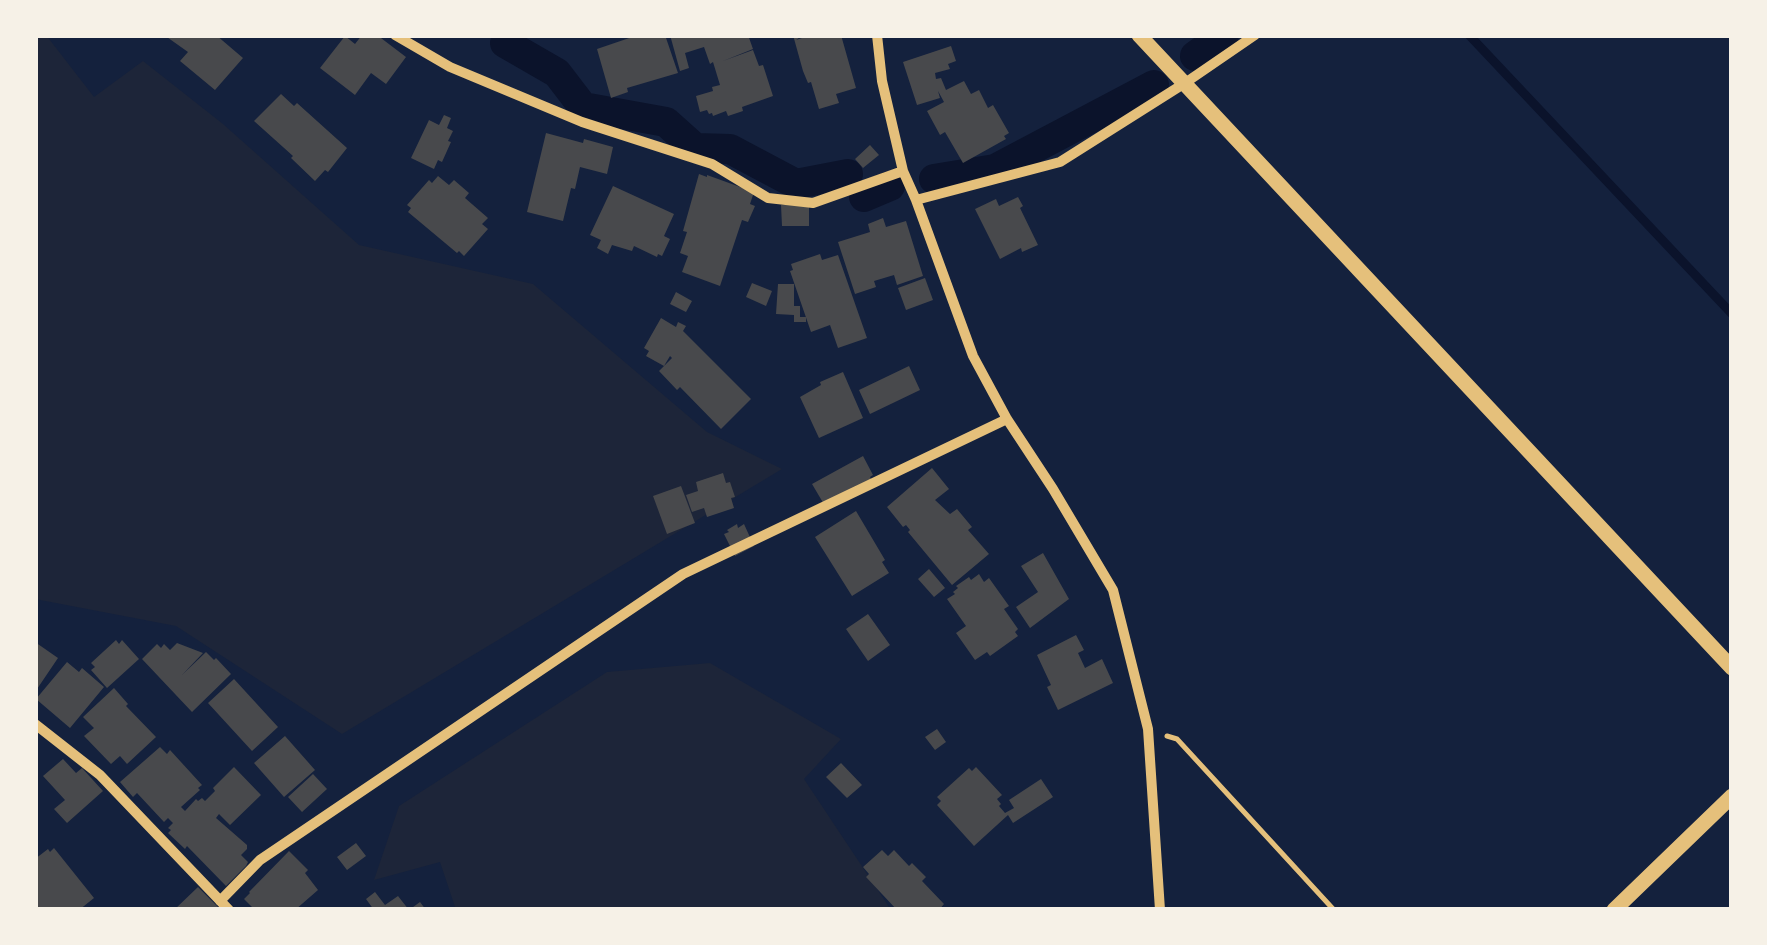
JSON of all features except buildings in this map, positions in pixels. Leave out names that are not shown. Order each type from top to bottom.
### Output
[{"type":"street","points":[[394,35],[450,67],[582,122],[712,164],[768,198],[813,202],[902,170]]},
{"type":"street","points":[[877,35],[882,81],[902,170],[973,356],[1006,419],[1054,489],[1113,590],[1148,729],[1160,910]]},
{"type":"street","points":[[1140,35],[1732,668]]},
{"type":"street","points":[[916,200],[1060,162],[1255,35]]},
{"type":"street","points":[[35,724],[100,775],[225,905],[260,860],[683,574],[1006,419]]},
{"type":"street","points":[[1614,910],[1732,796]]},
{"type":"path","points":[[1148,729],[1177,739],[1334,910]]},
{"type":"shaded area","points":[[35,35],[46,35],[94,97],[143,61],[223,124],[359,245],[533,284],[707,432],[782,469],[342,734],[176,626],[35,599]]},
{"type":"shaded area","points":[[710,663],[841,739],[804,779],[891,910],[456,910],[440,862],[374,880],[399,806],[607,672]]},
{"type":"waterway","points":[[1195,56],[1224,35]]},
{"type":"waterway","points":[[1469,35],[1732,314]]},
{"type":"waterway","points":[[505,43],[557,73],[583,107],[666,122],[695,148],[730,149],[796,184],[848,174]]},
{"type":"waterway","points":[[934,179],[995,169],[1154,85]]},
{"type":"waterway","points":[[864,197],[890,186]]}]
